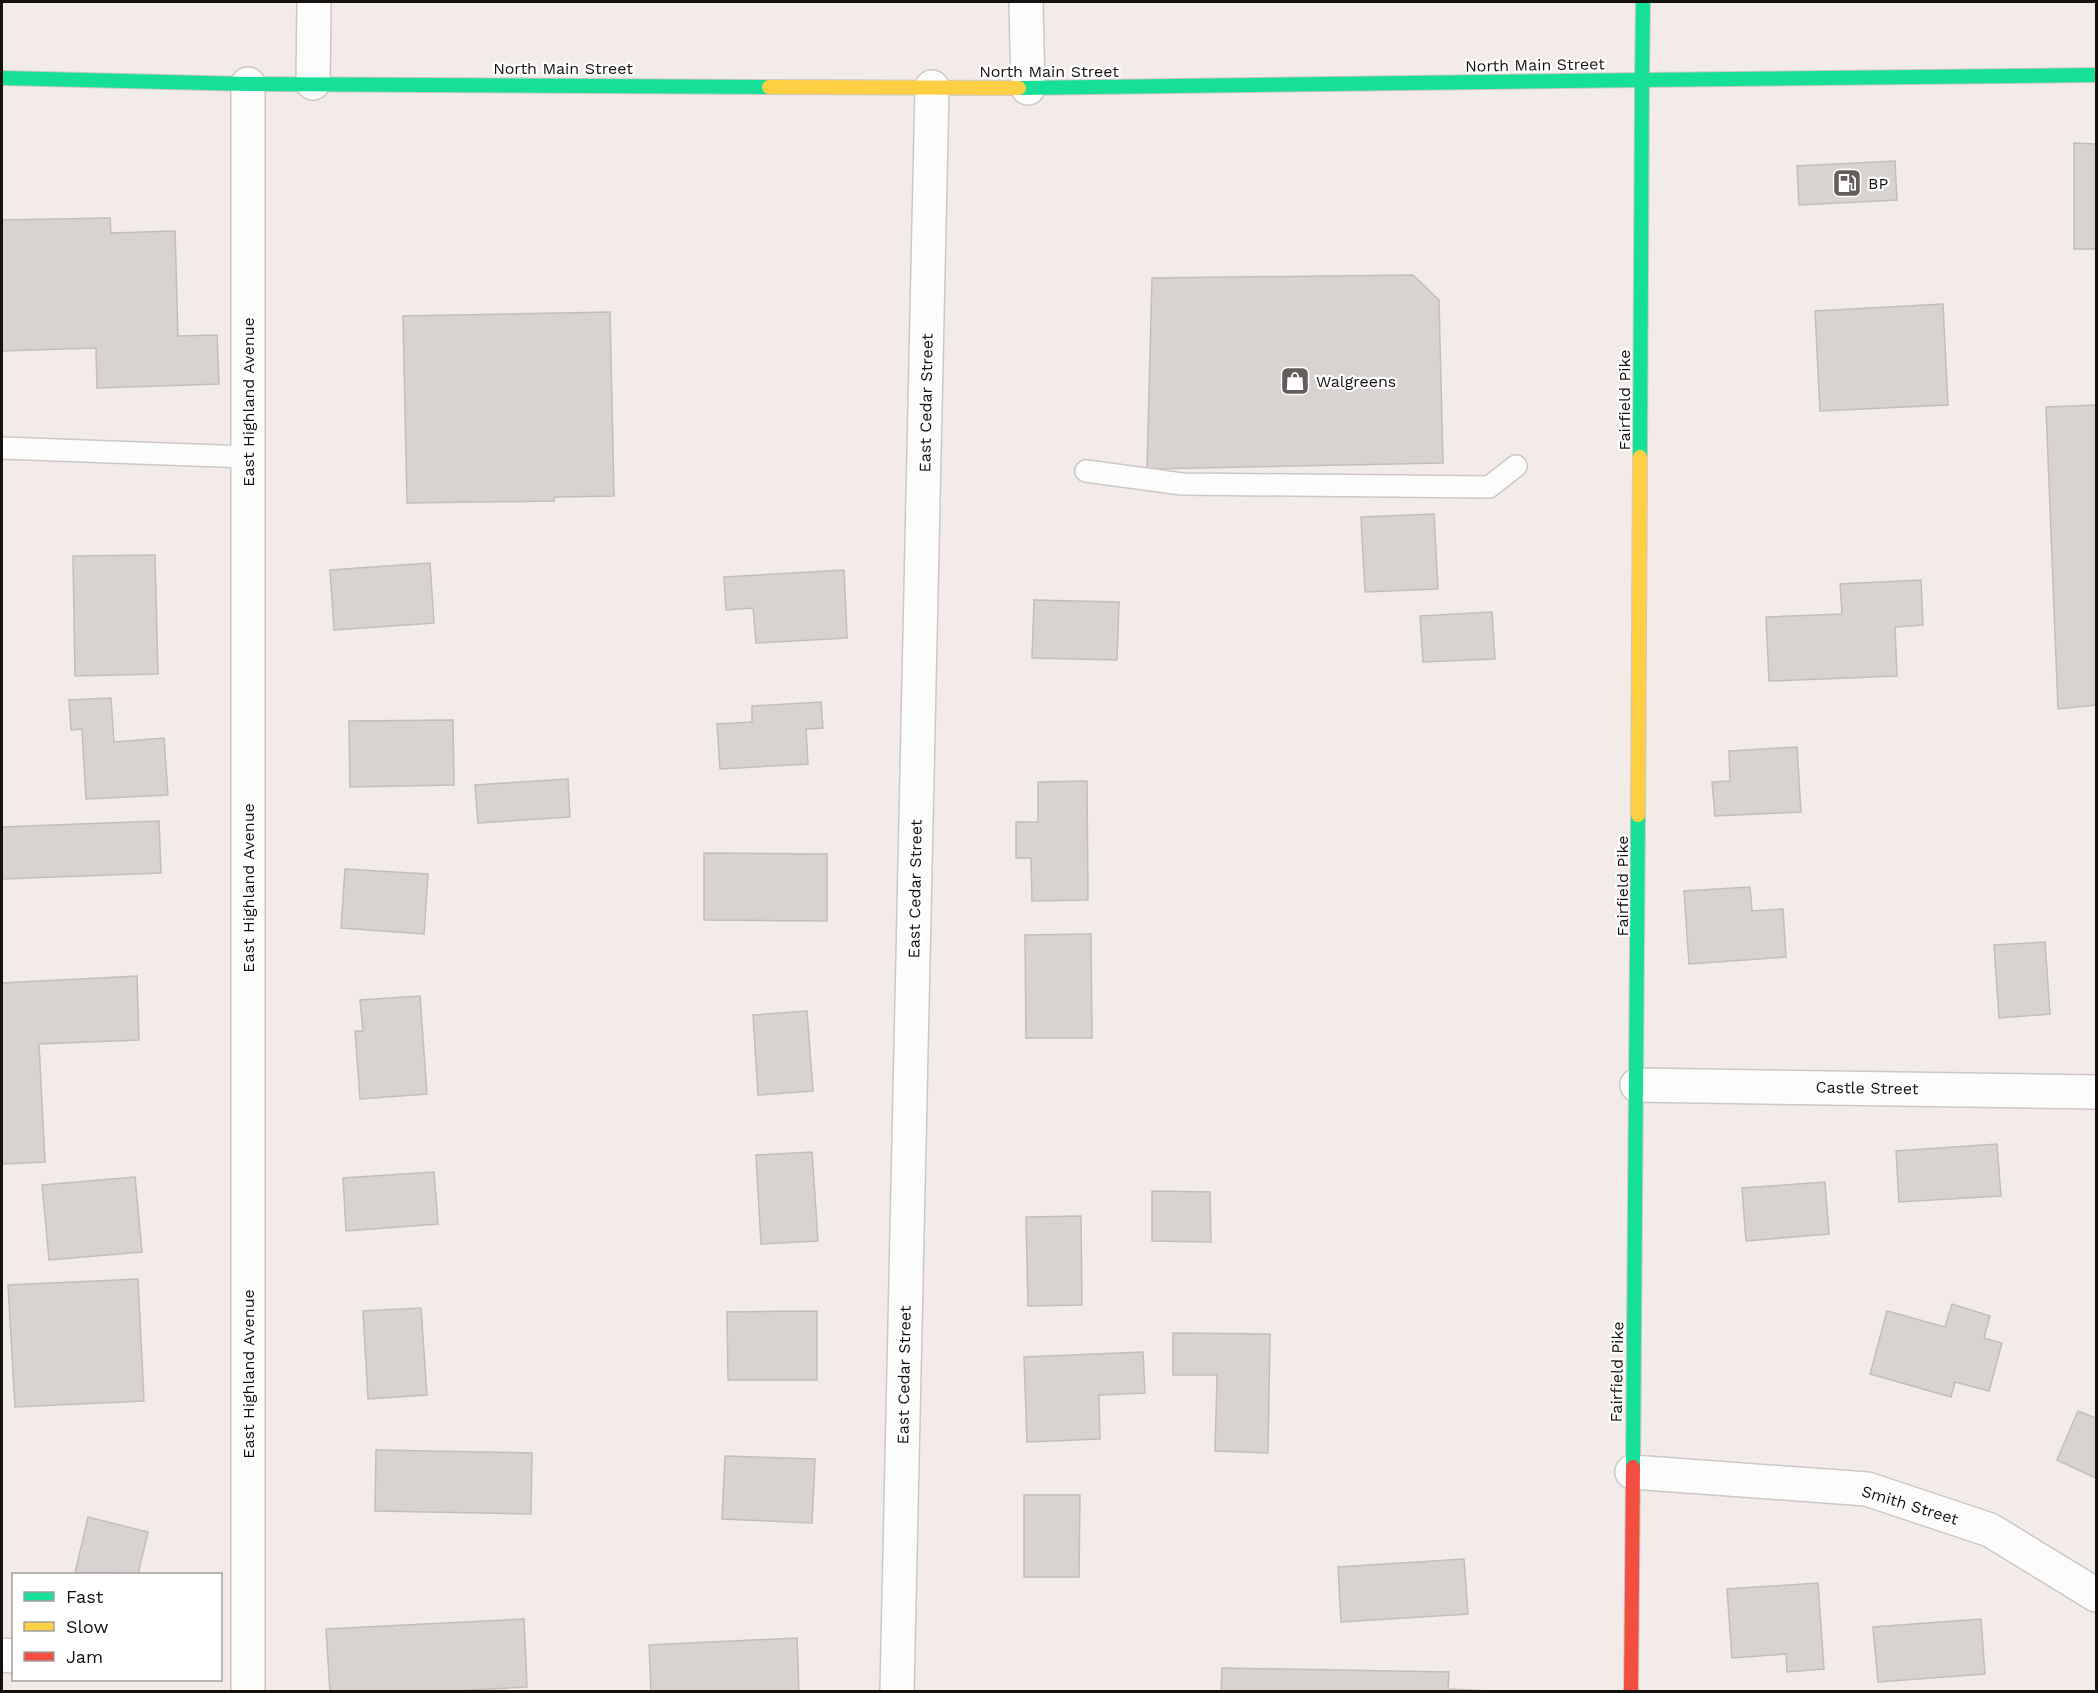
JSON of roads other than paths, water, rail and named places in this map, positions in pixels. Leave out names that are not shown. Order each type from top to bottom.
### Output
[{"type":"main road","name":"Fairfield Pike","points":[[1631,1692],[1643,2]]},
{"type":"main road","name":"North Main Street","points":[[2,78],[248,84],[1028,88],[2097,75]]},
{"type":"street","points":[[313,83],[314,2]]},
{"type":"street","points":[[1026,2],[1028,88]]},
{"type":"street","name":"East Highland Avenue","points":[[239,1679],[248,456],[248,84]]},
{"type":"street","name":"East Cedar Street","points":[[897,1692],[932,87]]},
{"type":"street","name":"Castle Street","points":[[1637,1085],[2097,1092]]},
{"type":"street","name":"Smith Street","points":[[1632,1472],[1867,1489],[1990,1530],[2097,1595]]},
{"type":"lane","points":[[2,448],[248,456]]},
{"type":"lane","points":[[1086,471],[1182,484],[1489,487],[1516,466]]},
{"type":"place","name":"BP","points":[[1847,183]]},
{"type":"place","name":"Walgreens","points":[[1295,381]]}]
